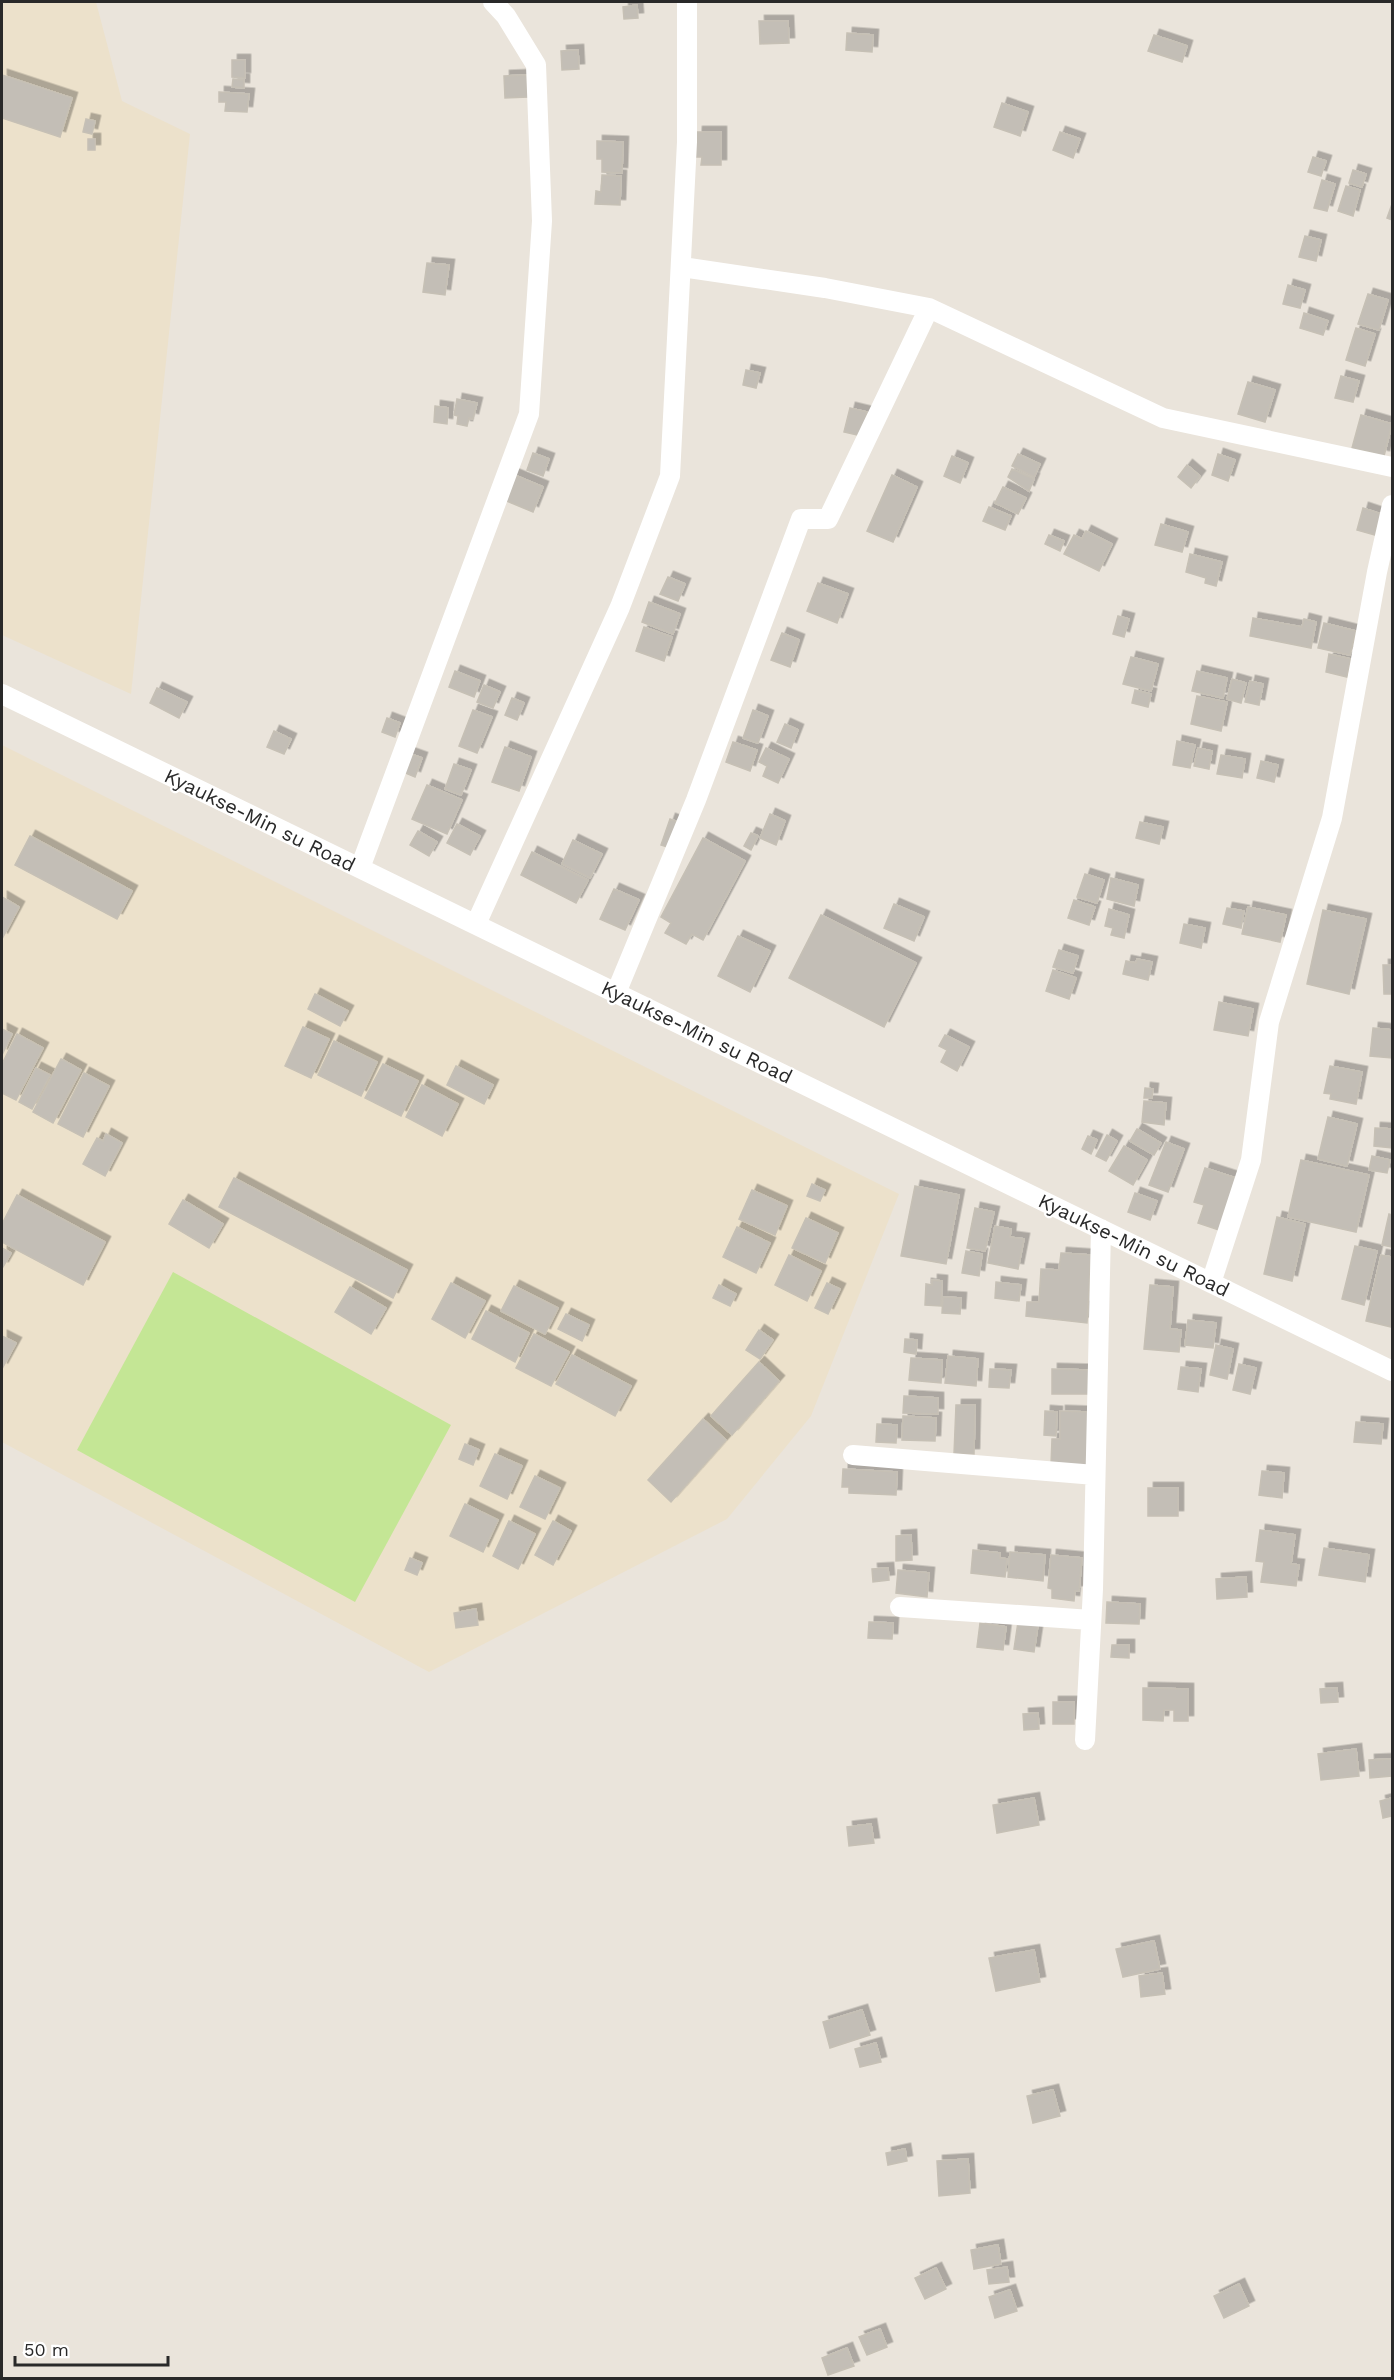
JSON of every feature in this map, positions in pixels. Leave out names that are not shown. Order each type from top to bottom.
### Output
[{"type":"street","points":[[360,868],[529,414],[542,221],[537,65],[506,16],[493,2]]},
{"type":"street","points":[[476,924],[620,607],[670,476],[687,142],[687,2]]},
{"type":"street","points":[[682,267],[825,288],[929,308],[1163,418],[1392,467]]},
{"type":"street","points":[[616,993],[696,800],[801,519],[828,519],[929,308]]},
{"type":"street","points":[[1212,1283],[1251,1160],[1269,1022],[1332,818],[1377,572],[1392,505]]},
{"type":"street","name":"Kyaukse-Min su Road","points":[[2,694],[1392,1369]]},
{"type":"street","points":[[1085,1740],[1091,1620],[1101,1229]]},
{"type":"street","points":[[853,1455],[1095,1475]]},
{"type":"street","points":[[900,1608],[1091,1620]]},
{"type":"shaded area","points":[[2,2],[96,2],[122,101],[190,134],[131,694],[2,635]]},
{"type":"shaded area","points":[[2,745],[899,1194],[811,1416],[727,1519],[429,1672],[2,1442]]},
{"type":"green space","points":[[173,1272],[451,1425],[355,1602],[77,1450]]},
{"type":"building","points":[[637,5],[638,18],[624,19],[623,7]]},
{"type":"building","points":[[759,21],[788,21],[789,43],[760,44]]},
{"type":"building","points":[[847,33],[873,35],[872,52],[846,50]]},
{"type":"building","points":[[1154,35],[1187,46],[1182,62],[1148,51]]},
{"type":"building","points":[[578,50],[579,69],[562,70],[561,51]]},
{"type":"building","points":[[232,60],[245,60],[245,78],[232,77]]},
{"type":"building","points":[[2,75],[72,98],[60,137],[2,118]]},
{"type":"building","points":[[527,75],[528,97],[505,98],[504,76]]},
{"type":"building","points":[[233,79],[244,80],[244,88],[232,87]]},
{"type":"building","points":[[219,92],[249,94],[247,112],[225,111],[226,102],[219,102]]},
{"type":"building","points":[[1002,103],[1028,112],[1020,136],[994,127]]},
{"type":"building","points":[[86,119],[95,121],[92,134],[83,132]]},
{"type":"building","points":[[697,132],[721,132],[721,165],[701,165],[702,157],[696,157]]},
{"type":"building","points":[[1060,132],[1080,139],[1073,158],[1053,150]]},
{"type":"building","points":[[88,139],[95,139],[95,150],[88,150]]},
{"type":"building","points":[[597,141],[623,142],[622,173],[602,172],[602,159],[597,159]]},
{"type":"building","points":[[1313,157],[1326,161],[1321,176],[1308,172]]},
{"type":"building","points":[[1353,170],[1366,174],[1362,187],[1349,183]]},
{"type":"building","points":[[602,175],[621,176],[620,205],[595,204],[596,191],[601,192]]},
{"type":"building","points":[[1322,180],[1335,184],[1327,211],[1314,208]]},
{"type":"building","points":[[1346,186],[1360,190],[1353,216],[1338,211]]},
{"type":"building","points":[[1392,204],[1392,220],[1387,218]]},
{"type":"building","points":[[1305,236],[1321,240],[1316,261],[1299,257]]},
{"type":"building","points":[[427,263],[449,265],[445,295],[423,292]]},
{"type":"building","points":[[1288,285],[1305,290],[1300,308],[1283,304]]},
{"type":"building","points":[[1368,294],[1388,300],[1379,330],[1358,324]]},
{"type":"building","points":[[1304,313],[1328,321],[1323,335],[1300,328]]},
{"type":"building","points":[[1356,328],[1375,334],[1365,366],[1346,360]]},
{"type":"building","points":[[746,370],[760,373],[756,388],[743,385]]},
{"type":"building","points":[[1341,376],[1359,381],[1353,402],[1335,398]]},
{"type":"building","points":[[1248,382],[1275,390],[1265,422],[1238,414]]},
{"type":"building","points":[[457,399],[477,403],[473,419],[469,418],[467,426],[457,424],[458,416],[454,415]]},
{"type":"building","points":[[435,406],[448,408],[447,424],[434,422]]},
{"type":"building","points":[[850,408],[867,412],[862,436],[844,432]]},
{"type":"building","points":[[1361,415],[1392,424],[1384,456],[1352,448]]},
{"type":"building","points":[[533,453],[549,459],[543,476],[527,470]]},
{"type":"building","points":[[1018,454],[1040,464],[1034,477],[1012,466]]},
{"type":"building","points":[[1218,454],[1235,460],[1228,481],[1212,475]]},
{"type":"building","points":[[952,456],[968,463],[960,483],[944,476]]},
{"type":"building","points":[[1187,465],[1200,476],[1191,488],[1178,477]]},
{"type":"building","points":[[1012,469],[1034,479],[1029,491],[1008,477]]},
{"type":"building","points":[[512,474],[543,487],[533,512],[502,499]]},
{"type":"building","points":[[892,475],[917,487],[893,542],[867,531]]},
{"type":"building","points":[[1003,487],[1026,498],[1018,514],[995,503]]},
{"type":"building","points":[[989,507],[1011,516],[1005,530],[983,521]]},
{"type":"building","points":[[1363,508],[1381,514],[1375,535],[1357,530]]},
{"type":"building","points":[[1161,524],[1188,532],[1182,552],[1155,545]]},
{"type":"building","points":[[1086,531],[1112,544],[1099,571],[1064,554],[1074,535],[1082,539]]},
{"type":"building","points":[[1049,535],[1064,541],[1060,551],[1045,544]]},
{"type":"building","points":[[1190,554],[1222,562],[1216,586],[1205,583],[1206,578],[1186,572]]},
{"type":"building","points":[[668,577],[685,584],[678,601],[660,594]]},
{"type":"building","points":[[818,583],[848,594],[837,623],[807,611]]},
{"type":"building","points":[[649,602],[680,614],[673,634],[642,622]]},
{"type":"building","points":[[1118,616],[1129,619],[1124,637],[1113,634]]},
{"type":"building","points":[[1253,618],[1302,627],[1304,619],[1316,622],[1311,648],[1250,636]]},
{"type":"building","points":[[1324,623],[1356,631],[1350,655],[1318,648]]},
{"type":"building","points":[[644,627],[672,637],[664,661],[636,651]]},
{"type":"building","points":[[782,633],[799,640],[790,667],[771,660]]},
{"type":"building","points":[[1329,654],[1351,659],[1347,677],[1326,672]]},
{"type":"building","points":[[1131,657],[1158,664],[1151,691],[1123,684]]},
{"type":"building","points":[[455,671],[480,681],[474,697],[449,687]]},
{"type":"building","points":[[1197,671],[1227,678],[1223,698],[1192,691]]},
{"type":"building","points":[[1232,679],[1246,683],[1241,703],[1227,699]]},
{"type":"building","points":[[1250,681],[1263,684],[1259,705],[1245,702]]},
{"type":"building","points":[[484,685],[500,692],[493,708],[477,702]]},
{"type":"building","points":[[157,688],[187,702],[179,718],[150,703]]},
{"type":"building","points":[[1135,690],[1151,694],[1148,707],[1132,703]]},
{"type":"building","points":[[1197,696],[1227,702],[1221,731],[1191,724]]},
{"type":"building","points":[[512,698],[524,703],[517,720],[505,715]]},
{"type":"building","points":[[473,710],[492,717],[477,753],[459,746]]},
{"type":"building","points":[[753,710],[768,716],[758,743],[743,738]]},
{"type":"building","points":[[387,718],[400,723],[395,737],[382,732]]},
{"type":"building","points":[[785,724],[798,730],[791,748],[777,742]]},
{"type":"building","points":[[274,731],[291,739],[284,754],[267,747]]},
{"type":"building","points":[[1177,741],[1195,745],[1190,768],[1173,765]]},
{"type":"building","points":[[733,742],[757,750],[750,771],[726,762]]},
{"type":"building","points":[[505,747],[531,757],[519,791],[492,782]]},
{"type":"building","points":[[766,748],[789,759],[778,783],[763,776],[767,766],[759,762]]},
{"type":"building","points":[[1198,748],[1212,751],[1209,769],[1194,766]]},
{"type":"building","points":[[408,753],[422,758],[415,777],[401,771]]},
{"type":"building","points":[[1221,755],[1245,759],[1242,778],[1217,774]]},
{"type":"building","points":[[1261,761],[1278,765],[1274,782],[1257,778]]},
{"type":"building","points":[[454,764],[471,770],[461,795],[445,789]]},
{"type":"building","points":[[427,785],[462,800],[447,834],[412,819]]},
{"type":"building","points":[[770,814],[785,821],[776,845],[760,838]]},
{"type":"building","points":[[670,819],[680,823],[671,848],[661,845]]},
{"type":"building","points":[[1140,822],[1163,827],[1159,844],[1136,838]]},
{"type":"building","points":[[457,824],[480,836],[470,855],[447,843]]},
{"type":"building","points":[[418,831],[437,842],[429,856],[410,845]]},
{"type":"building","points":[[751,833],[758,836],[751,850],[744,846]]},
{"type":"building","points":[[30,836],[132,891],[117,919],[15,865]]},
{"type":"building","points":[[703,838],[745,861],[703,940],[692,934],[686,944],[665,933],[671,923],[661,917]]},
{"type":"building","points":[[573,840],[602,854],[590,878],[562,864]]},
{"type":"building","points":[[532,852],[588,880],[576,903],[521,875]]},
{"type":"building","points":[[1085,874],[1104,880],[1097,903],[1077,897]]},
{"type":"building","points":[[1111,878],[1138,885],[1134,906],[1107,899]]},
{"type":"building","points":[[614,889],[639,900],[625,930],[600,919]]},
{"type":"building","points":[[2,897],[19,907],[2,939]]},
{"type":"building","points":[[1074,900],[1095,907],[1089,925],[1068,918]]},
{"type":"building","points":[[894,904],[924,917],[914,941],[884,928]]},
{"type":"building","points":[[1248,907],[1286,915],[1280,942],[1242,934]]},
{"type":"building","points":[[1227,908],[1244,911],[1241,928],[1223,924]]},
{"type":"building","points":[[1109,909],[1129,915],[1124,938],[1111,935],[1113,928],[1105,926]]},
{"type":"building","points":[[1323,910],[1366,919],[1349,994],[1307,984]]},
{"type":"building","points":[[821,915],[916,963],[884,1027],[789,978]]},
{"type":"building","points":[[1184,924],[1205,928],[1201,948],[1180,943]]},
{"type":"building","points":[[738,936],[770,951],[750,992],[718,976]]},
{"type":"building","points":[[1059,950],[1078,956],[1073,973],[1053,967]]},
{"type":"building","points":[[1137,959],[1152,962],[1148,980],[1123,974],[1126,961],[1136,963]]},
{"type":"building","points":[[1383,965],[1392,965],[1392,994],[1384,994]]},
{"type":"building","points":[[1053,970],[1076,978],[1069,999],[1046,991]]},
{"type":"building","points":[[315,994],[348,1011],[340,1026],[308,1009]]},
{"type":"building","points":[[1219,1002],[1253,1009],[1248,1036],[1214,1030]]},
{"type":"building","points":[[303,1027],[329,1039],[311,1078],[285,1066]]},
{"type":"building","points":[[1373,1028],[1392,1030],[1392,1058],[1370,1056]]},
{"type":"building","points":[[2,1029],[12,1034],[2,1055]]},
{"type":"building","points":[[17,1034],[43,1048],[16,1100],[2,1093],[2,1064]]},
{"type":"building","points":[[945,1035],[969,1047],[957,1071],[941,1062],[947,1050],[939,1046]]},
{"type":"building","points":[[334,1041],[377,1062],[361,1096],[318,1075]]},
{"type":"building","points":[[61,1059],[81,1070],[53,1123],[33,1112]]},
{"type":"building","points":[[383,1064],[418,1081],[401,1116],[365,1098]]},
{"type":"building","points":[[456,1066],[493,1085],[484,1104],[447,1085]]},
{"type":"building","points":[[1330,1066],[1362,1072],[1356,1104],[1330,1099],[1331,1094],[1324,1093]]},
{"type":"building","points":[[36,1068],[50,1075],[32,1109],[19,1102]]},
{"type":"building","points":[[84,1073],[109,1086],[83,1137],[58,1124]]},
{"type":"building","points":[[422,1085],[458,1104],[442,1136],[406,1117]]},
{"type":"building","points":[[1145,1088],[1153,1089],[1152,1098],[1144,1098]]},
{"type":"building","points":[[1144,1101],[1166,1103],[1164,1125],[1142,1122]]},
{"type":"building","points":[[1328,1117],[1357,1124],[1347,1166],[1318,1159]]},
{"type":"building","points":[[1375,1128],[1392,1129],[1392,1148],[1374,1146]]},
{"type":"building","points":[[1137,1129],[1161,1143],[1154,1155],[1130,1141]]},
{"type":"building","points":[[106,1134],[122,1143],[105,1176],[83,1164],[97,1138],[103,1141]]},
{"type":"building","points":[[1107,1135],[1117,1141],[1106,1161],[1096,1156]]},
{"type":"building","points":[[1088,1136],[1097,1140],[1091,1154],[1082,1149]]},
{"type":"building","points":[[1166,1142],[1184,1149],[1168,1192],[1149,1185]]},
{"type":"building","points":[[1124,1146],[1147,1160],[1133,1185],[1109,1171]]},
{"type":"building","points":[[1372,1156],[1390,1160],[1387,1173],[1369,1170]]},
{"type":"building","points":[[1301,1160],[1369,1175],[1356,1232],[1288,1217]]},
{"type":"building","points":[[1205,1168],[1239,1179],[1222,1231],[1198,1223],[1204,1205],[1194,1202]]},
{"type":"building","points":[[234,1178],[407,1270],[393,1298],[219,1207]]},
{"type":"building","points":[[812,1184],[825,1190],[820,1201],[807,1196]]},
{"type":"building","points":[[915,1186],[959,1195],[946,1264],[901,1256]]},
{"type":"building","points":[[752,1190],[787,1206],[775,1235],[739,1219]]},
{"type":"building","points":[[1135,1193],[1157,1201],[1150,1220],[1128,1212]]},
{"type":"building","points":[[17,1195],[105,1242],[83,1285],[2,1242],[2,1224]]},
{"type":"building","points":[[183,1200],[223,1224],[209,1248],[169,1224]]},
{"type":"building","points":[[975,1208],[994,1212],[985,1251],[967,1248]]},
{"type":"building","points":[[1389,1214],[1392,1215],[1392,1247],[1382,1245]]},
{"type":"building","points":[[1277,1217],[1305,1224],[1292,1281],[1264,1274]]},
{"type":"building","points":[[806,1218],[838,1233],[825,1263],[792,1248]]},
{"type":"building","points":[[995,1226],[1011,1229],[1010,1237],[1024,1239],[1018,1269],[988,1263]]},
{"type":"building","points":[[737,1227],[770,1243],[756,1273],[723,1257]]},
{"type":"building","points":[[1355,1246],[1377,1251],[1364,1305],[1342,1299]]},
{"type":"building","points":[[2,1248],[11,1253],[3,1267],[2,1267]]},
{"type":"building","points":[[966,1251],[982,1254],[979,1276],[962,1273]]},
{"type":"building","points":[[1061,1253],[1091,1255],[1087,1323],[1026,1316],[1027,1302],[1039,1302],[1041,1269],[1059,1270]]},
{"type":"building","points":[[789,1255],[821,1271],[807,1301],[775,1285]]},
{"type":"building","points":[[1381,1255],[1392,1257],[1391,1327],[1366,1321]]},
{"type":"building","points":[[932,1280],[942,1281],[941,1306],[925,1305],[926,1284],[932,1285]]},
{"type":"building","points":[[996,1282],[1021,1285],[1019,1301],[995,1298]]},
{"type":"building","points":[[451,1283],[485,1301],[465,1338],[432,1319]]},
{"type":"building","points":[[827,1283],[840,1289],[828,1314],[815,1308]]},
{"type":"building","points":[[719,1285],[736,1294],[730,1306],[713,1298]]},
{"type":"building","points":[[1150,1285],[1173,1287],[1170,1329],[1181,1330],[1179,1352],[1144,1349]]},
{"type":"building","points":[[514,1286],[558,1308],[545,1334],[501,1311]]},
{"type":"building","points":[[350,1287],[386,1308],[371,1334],[335,1312]]},
{"type":"building","points":[[943,1297],[961,1298],[960,1314],[942,1313]]},
{"type":"building","points":[[486,1311],[529,1333],[515,1362],[472,1339]]},
{"type":"building","points":[[566,1314],[589,1325],[582,1341],[558,1329]]},
{"type":"building","points":[[1188,1320],[1216,1323],[1213,1348],[1185,1345]]},
{"type":"building","points":[[759,1330],[773,1340],[760,1359],[746,1350]]},
{"type":"building","points":[[534,1334],[569,1352],[551,1386],[516,1368]]},
{"type":"building","points":[[2,1336],[16,1343],[2,1369]]},
{"type":"building","points":[[905,1339],[917,1340],[916,1354],[904,1352]]},
{"type":"building","points":[[1216,1345],[1233,1349],[1227,1379],[1210,1375]]},
{"type":"building","points":[[572,1355],[631,1386],[615,1416],[556,1384]]},
{"type":"building","points":[[948,1356],[978,1359],[976,1386],[945,1383]]},
{"type":"building","points":[[911,1358],[942,1360],[941,1383],[909,1380]]},
{"type":"building","points":[[759,1362],[779,1381],[732,1435],[711,1416]]},
{"type":"building","points":[[1239,1364],[1256,1368],[1250,1394],[1233,1390]]},
{"type":"building","points":[[1181,1367],[1201,1369],[1198,1392],[1178,1389]]},
{"type":"building","points":[[990,1369],[1011,1370],[1009,1388],[989,1387]]},
{"type":"building","points":[[1052,1369],[1089,1370],[1088,1394],[1052,1394]]},
{"type":"building","points":[[904,1396],[938,1398],[938,1414],[903,1413]]},
{"type":"building","points":[[956,1405],[975,1405],[974,1454],[954,1454]]},
{"type":"building","points":[[1045,1411],[1057,1412],[1056,1436],[1044,1435]]},
{"type":"building","points":[[1060,1411],[1088,1412],[1087,1466],[1051,1465],[1052,1439],[1060,1439]]},
{"type":"building","points":[[903,1416],[936,1418],[935,1441],[902,1440]]},
{"type":"building","points":[[703,1419],[726,1440],[671,1502],[648,1480]]},
{"type":"building","points":[[1356,1422],[1383,1424],[1381,1444],[1354,1442]]},
{"type":"building","points":[[877,1424],[897,1425],[896,1443],[876,1442]]},
{"type":"building","points":[[465,1444],[479,1450],[473,1465],[459,1459]]},
{"type":"building","points":[[495,1454],[522,1466],[507,1499],[480,1486]]},
{"type":"building","points":[[843,1469],[897,1472],[896,1495],[849,1493],[849,1487],[842,1487]]},
{"type":"building","points":[[1262,1471],[1284,1473],[1282,1498],[1259,1495]]},
{"type":"building","points":[[535,1476],[560,1488],[545,1519],[520,1507]]},
{"type":"building","points":[[1148,1488],[1178,1488],[1178,1516],[1148,1516]]},
{"type":"building","points":[[465,1504],[498,1520],[483,1552],[450,1536]]},
{"type":"building","points":[[509,1521],[535,1534],[518,1569],[493,1556]]},
{"type":"building","points":[[553,1521],[571,1531],[553,1565],[535,1555]]},
{"type":"building","points":[[1260,1530],[1295,1535],[1291,1564],[1299,1565],[1296,1586],[1261,1582],[1264,1562],[1256,1561]]},
{"type":"building","points":[[911,1535],[912,1560],[896,1561],[896,1536]]},
{"type":"building","points":[[1324,1548],[1369,1555],[1365,1582],[1319,1575]]},
{"type":"building","points":[[973,1550],[1000,1553],[1000,1558],[1007,1559],[1005,1577],[971,1573]]},
{"type":"building","points":[[1010,1552],[1045,1555],[1043,1581],[1008,1577]]},
{"type":"building","points":[[1051,1555],[1082,1558],[1079,1591],[1075,1591],[1074,1601],[1052,1598],[1052,1589],[1048,1588]]},
{"type":"building","points":[[410,1558],[422,1563],[417,1575],[405,1570]]},
{"type":"building","points":[[888,1568],[889,1580],[873,1582],[872,1569]]},
{"type":"building","points":[[898,1570],[929,1573],[927,1597],[896,1593]]},
{"type":"building","points":[[1246,1577],[1247,1597],[1217,1599],[1216,1579]]},
{"type":"building","points":[[1107,1602],[1140,1604],[1139,1624],[1106,1623]]},
{"type":"building","points":[[476,1609],[478,1625],[456,1628],[454,1613]]},
{"type":"building","points":[[869,1622],[893,1623],[892,1639],[868,1638]]},
{"type":"building","points":[[1018,1622],[1038,1625],[1034,1652],[1014,1649]]},
{"type":"building","points":[[980,1623],[1006,1627],[1003,1650],[977,1647]]},
{"type":"building","points":[[1112,1645],[1129,1645],[1129,1658],[1111,1657]]},
{"type":"building","points":[[1143,1688],[1188,1689],[1188,1721],[1174,1721],[1174,1710],[1164,1710],[1163,1721],[1143,1720]]},
{"type":"building","points":[[1337,1688],[1338,1702],[1321,1703],[1320,1689]]},
{"type":"building","points":[[1053,1702],[1074,1702],[1074,1724],[1053,1724]]},
{"type":"building","points":[[1038,1713],[1039,1729],[1024,1730],[1023,1714]]},
{"type":"building","points":[[1356,1749],[1359,1776],[1321,1780],[1318,1754]]},
{"type":"building","points":[[1392,1759],[1392,1776],[1370,1778],[1369,1760]]},
{"type":"building","points":[[1034,1798],[1039,1825],[997,1833],[993,1805]]},
{"type":"building","points":[[1392,1798],[1392,1816],[1383,1818],[1380,1801]]},
{"type":"building","points":[[871,1824],[874,1843],[849,1846],[847,1827]]},
{"type":"building","points":[[1154,1941],[1160,1969],[1123,1977],[1116,1949]]},
{"type":"building","points":[[1034,1950],[1040,1982],[996,1991],[989,1958]]},
{"type":"building","points":[[1162,1973],[1165,1994],[1141,1997],[1139,1976]]},
{"type":"building","points":[[862,2010],[870,2035],[830,2048],[823,2022]]},
{"type":"building","points":[[876,2043],[881,2062],[860,2067],[855,2049]]},
{"type":"building","points":[[1053,2090],[1060,2116],[1033,2123],[1027,2096]]},
{"type":"building","points":[[905,2149],[907,2161],[888,2165],[886,2153]]},
{"type":"building","points":[[968,2159],[970,2193],[939,2196],[937,2161]]},
{"type":"building","points":[[998,2245],[1001,2264],[974,2269],[971,2250]]},
{"type":"building","points":[[1007,2267],[1009,2282],[989,2284],[987,2270]]},
{"type":"building","points":[[936,2268],[946,2289],[925,2299],[915,2278]]},
{"type":"building","points":[[1239,2284],[1249,2306],[1224,2318],[1214,2296]]},
{"type":"building","points":[[1010,2290],[1017,2311],[995,2318],[989,2297]]},
{"type":"building","points":[[880,2329],[887,2347],[867,2355],[859,2337]]},
{"type":"building","points":[[847,2348],[854,2366],[828,2375],[822,2358]]}]
